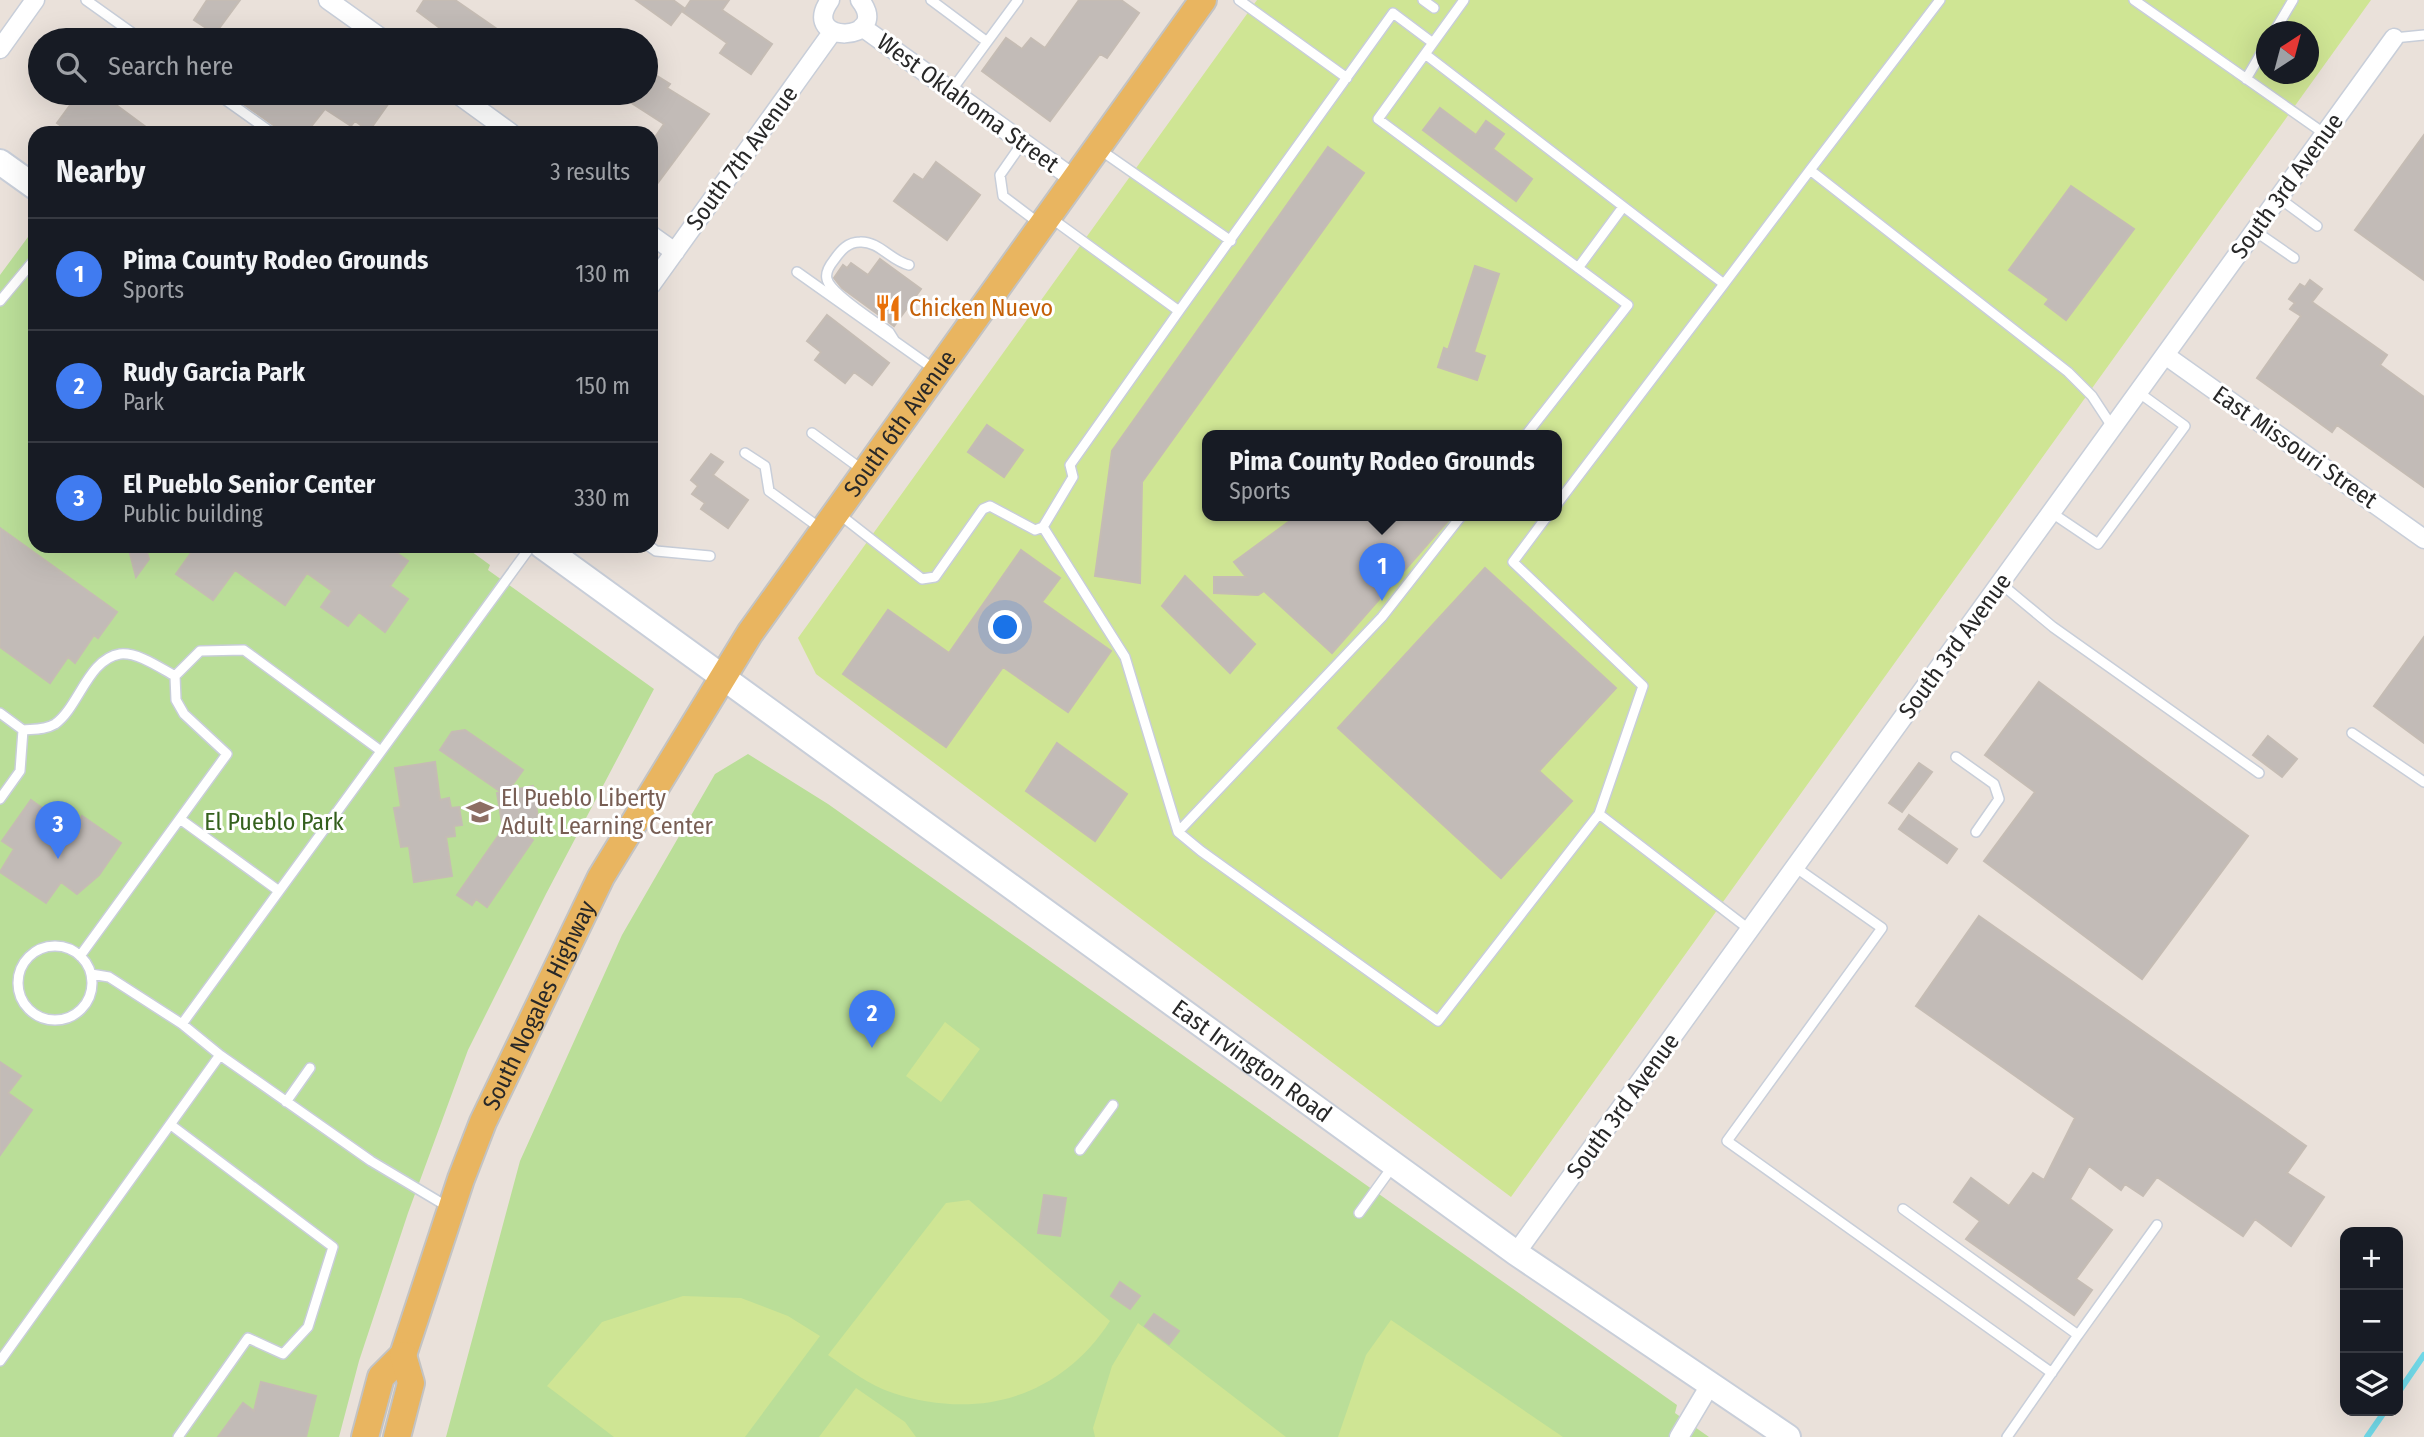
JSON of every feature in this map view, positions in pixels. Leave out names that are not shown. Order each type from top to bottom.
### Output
[{"type":"main road","name":"South 6th Avenue","points":[[721,676],[1203,0]]},
{"type":"main road","points":[[0,162],[28,182]]},
{"type":"main road","name":"East Irvington Road","points":[[552,553],[1516,1253],[1778,1434]]},
{"type":"main road","name":"South Nogales Highway","points":[[365,1437],[381,1377],[403,1355],[483,1122],[601,877],[721,676]]},
{"type":"main road","name":"South Nogales Highway","points":[[397,1437],[411,1383],[403,1355]]},
{"type":"street","points":[[0,49],[35,0]]},
{"type":"street","points":[[328,0],[367,28]]},
{"type":"street","points":[[828,1],[825,21],[833,31],[848,35],[862,27],[866,10],[860,0]]},
{"type":"street","name":"West Oklahoma Street","points":[[862,27],[1074,179]]},
{"type":"street","name":"South 7th Avenue","points":[[658,275],[833,31]]},
{"type":"street","name":"South 3rd Avenue","points":[[1516,1253],[2393,38]]},
{"type":"street","points":[[472,105],[501,126]]},
{"type":"street","points":[[658,240],[674,252]]},
{"type":"street","name":"East Missouri Street","points":[[2165,355],[2424,540]]},
{"type":"street","points":[[1679,1437],[1710,1385]]},
{"type":"lane","points":[[86,0],[125,28]]},
{"type":"lane","points":[[931,0],[986,41]]},
{"type":"lane","points":[[951,91],[1018,0]]},
{"type":"lane","points":[[1239,0],[1347,78]]},
{"type":"lane","points":[[1423,0],[1434,8]]},
{"type":"lane","points":[[1464,0],[1378,119],[1628,305],[1530,430]]},
{"type":"lane","points":[[1562,496],[1940,0]]},
{"type":"lane","points":[[2134,0],[2325,134]]},
{"type":"lane","points":[[2281,21],[2293,0]]},
{"type":"lane","points":[[745,453],[765,467],[769,491],[831,522],[922,579],[935,577],[983,509],[990,506],[1002,509],[1035,530],[1043,527],[1073,477],[1070,466],[1392,13],[1433,43]]},
{"type":"lane","points":[[2393,38],[2424,35]]},
{"type":"lane","points":[[1425,54],[1724,284]]},
{"type":"lane","points":[[2246,79],[2256,62]]},
{"type":"lane","points":[[233,105],[262,126]]},
{"type":"lane","points":[[1023,142],[1000,175],[1003,196],[1179,311]]},
{"type":"lane","points":[[1097,148],[1231,241]]},
{"type":"lane","points":[[1810,170],[2068,372],[2092,396],[2113,428]]},
{"type":"lane","points":[[2278,198],[2318,226]]},
{"type":"lane","points":[[1578,268],[1623,207]]},
{"type":"lane","points":[[2255,231],[2294,258]]},
{"type":"lane","points":[[909,265],[900,263],[872,243],[849,244],[828,268],[827,280],[833,290],[938,372]]},
{"type":"lane","points":[[0,301],[28,267]]},
{"type":"lane","points":[[797,272],[891,341],[894,340]]},
{"type":"lane","points":[[2052,513],[2098,544],[2185,426],[2138,392]]},
{"type":"lane","points":[[812,433],[867,472]]},
{"type":"lane","points":[[1178,832],[1382,617],[1457,521]]},
{"type":"lane","points":[[1043,527],[1125,657],[1178,832],[1200,851],[1438,1021],[1599,814],[1643,686],[1513,562],[1544,521]]},
{"type":"lane","points":[[658,551],[710,556]]},
{"type":"lane","points":[[182,1024],[526,553]]},
{"type":"lane","points":[[2000,583],[2053,627],[2259,773]]},
{"type":"lane","points":[[80,956],[227,754],[184,714],[176,700],[175,676],[200,651],[244,650],[382,751]]},
{"type":"lane","points":[[0,713],[23,730],[43,729],[57,723],[105,660],[121,654],[144,660],[175,676]]},
{"type":"lane","points":[[0,799],[20,771],[23,730]]},
{"type":"lane","points":[[2352,733],[2424,782]]},
{"type":"lane","points":[[1956,757],[1994,784],[1999,799],[1976,832]]},
{"type":"lane","points":[[1599,814],[1750,930]]},
{"type":"lane","points":[[180,819],[279,891]]},
{"type":"lane","points":[[1795,867],[1882,928],[1727,1141],[2052,1373]]},
{"type":"lane","points":[[58,946],[80,956],[91,974],[89,999],[72,1016],[48,1019],[36,1015],[21,996],[20,972],[34,952],[58,946]]},
{"type":"lane","points":[[91,974],[109,977],[182,1024],[220,1055],[371,1161],[453,1210]]},
{"type":"lane","points":[[0,1361],[220,1055]]},
{"type":"lane","points":[[286,1102],[310,1068]]},
{"type":"lane","points":[[1080,1150],[1113,1105]]},
{"type":"lane","points":[[172,1125],[333,1247],[308,1327],[283,1354],[248,1338],[177,1437]]},
{"type":"lane","points":[[1359,1213],[1394,1164]]},
{"type":"lane","points":[[1903,1209],[2078,1335]]},
{"type":"lane","points":[[2007,1437],[2157,1225]]},
{"type":"green space","points":[[1257,0],[2371,0],[2319,72],[2319,21],[2256,21],[2256,84],[2311,84],[1511,1197],[816,674],[798,638]]},
{"type":"green space","name":"El Pueblo Park","points":[[28,237],[28,553],[474,553],[490,565],[488,570],[654,689],[546,894],[468,1050],[408,1213],[359,1361],[339,1437],[0,1437],[0,275]]},
{"type":"green space","points":[[748,754],[828,804],[1677,1405],[1675,1413],[1709,1437],[446,1437],[520,1161],[622,935],[715,774]]},
{"type":"green space","points":[[945,1022],[980,1049],[941,1102],[906,1076]]},
{"type":"green space","points":[[969,1200],[1110,1321],[1090,1347],[1068,1368],[1042,1385],[987,1403],[956,1404],[925,1401],[884,1390],[828,1355],[946,1203]]},
{"type":"green space","points":[[683,1296],[741,1298],[788,1316],[820,1336],[745,1437],[614,1437],[547,1386],[602,1322]]},
{"type":"green space","points":[[1391,1320],[1563,1437],[1338,1437],[1366,1355]]},
{"type":"green space","points":[[1138,1323],[1286,1437],[1095,1437],[1093,1428],[1112,1366]]},
{"type":"green space","points":[[856,1388],[905,1422],[916,1437],[819,1437]]},
{"type":"building","points":[[207,0],[240,0],[219,28],[206,28],[194,20]]},
{"type":"building","points":[[424,0],[455,0],[496,28],[440,28],[417,11]]},
{"type":"building","points":[[636,0],[673,0],[684,8],[671,25]]},
{"type":"building","points":[[691,0],[729,0],[722,10],[772,44],[751,74],[720,53],[727,43],[683,12]]},
{"type":"building","points":[[1079,0],[1121,0],[1139,13],[1107,58],[1100,54],[1050,121],[982,71],[1006,38],[1022,49],[1031,38],[1045,48]]},
{"type":"building","points":[[658,76],[670,84],[667,88],[709,114],[658,183],[658,133],[664,124],[635,105],[658,105]]},
{"type":"building","points":[[70,105],[116,105],[145,126],[61,126],[57,123]]},
{"type":"building","points":[[245,105],[387,105],[373,126],[362,126],[355,121],[351,126],[325,109],[312,126],[275,126]]},
{"type":"building","points":[[1440,108],[1476,135],[1486,121],[1504,134],[1493,149],[1532,179],[1516,201],[1423,130]]},
{"type":"building","points":[[2424,135],[2424,280],[2355,230]]},
{"type":"building","points":[[1328,147],[1364,173],[1142,482],[1140,583],[1095,576],[1112,451]]},
{"type":"building","points":[[936,162],[980,195],[947,240],[894,201],[914,174],[923,180]]},
{"type":"building","points":[[2071,186],[2134,229],[2066,320],[2045,304],[2049,299],[2009,270]]},
{"type":"building","name":"Chicken Nuevo","points":[[880,259],[921,289],[894,326],[842,288],[834,278],[843,265],[847,268],[851,263],[868,275]]},
{"type":"building","points":[[1475,266],[1499,274],[1474,352],[1485,356],[1477,380],[1438,367],[1444,348],[1448,350]]},
{"type":"building","points":[[2310,280],[2322,289],[2312,302],[2387,355],[2380,365],[2424,397],[2424,487],[2337,425],[2332,432],[2257,378],[2301,316],[2290,309],[2295,303],[2289,299],[2300,284],[2305,287]]},
{"type":"building","points":[[827,315],[889,363],[872,385],[854,372],[845,383],[815,360],[821,352],[807,341]]},
{"type":"building","points":[[987,425],[1023,450],[1004,477],[968,452]]},
{"type":"building","points":[[711,454],[723,462],[713,475],[748,500],[728,528],[701,509],[705,503],[692,494],[698,486],[691,480]]},
{"type":"building","points":[[1290,521],[1448,521],[1332,653],[1264,591],[1258,595],[1214,593],[1214,577],[1246,577],[1234,562]]},
{"type":"building","points":[[0,528],[28,548],[28,553],[35,553],[117,612],[98,638],[94,635],[75,663],[68,657],[50,683],[0,647]]},
{"type":"building","points":[[1021,550],[1060,578],[1042,602],[1111,651],[1068,712],[1003,667],[946,747],[843,674],[888,610],[949,653]]},
{"type":"building","points":[[130,553],[147,553],[149,559],[136,577]]},
{"type":"building","points":[[191,553],[397,553],[408,561],[390,586],[408,599],[385,632],[359,612],[348,626],[321,607],[332,591],[307,573],[285,605],[235,570],[213,600],[176,574]]},
{"type":"building","points":[[1485,568],[1616,688],[1539,771],[1572,801],[1501,878],[1338,728]]},
{"type":"building","points":[[1185,576],[1255,644],[1230,673],[1162,606]]},
{"type":"building","points":[[2424,637],[2424,743],[2374,706]]},
{"type":"building","points":[[2039,682],[2248,836],[2142,979],[1984,861],[2035,792],[1985,755]]},
{"type":"building","points":[[465,730],[523,770],[508,791],[533,786],[539,824],[516,828],[533,840],[487,907],[476,899],[472,905],[457,895],[503,829],[497,793],[501,792],[440,750],[452,732]]},
{"type":"building","points":[[2268,736],[2297,759],[2282,777],[2253,755]]},
{"type":"building","points":[[1057,743],[1127,794],[1095,841],[1026,791]]},
{"type":"building","points":[[435,762],[440,800],[449,798],[451,808],[459,807],[462,825],[454,826],[455,836],[446,837],[452,876],[414,882],[409,846],[401,847],[394,808],[401,807],[395,768]]},
{"type":"building","points":[[1919,763],[1932,772],[1902,812],[1889,803]]},
{"type":"building","points":[[31,800],[73,830],[82,816],[121,843],[99,875],[77,894],[61,882],[46,903],[0,872],[14,849],[2,841]]},
{"type":"building","points":[[1909,815],[1957,849],[1947,863],[1899,829]]},
{"type":"building","points":[[1979,916],[2306,1146],[2287,1173],[2324,1197],[2291,1246],[2255,1219],[2243,1236],[2157,1177],[2143,1196],[2125,1184],[2121,1190],[2089,1166],[2070,1199],[2112,1230],[2076,1279],[2092,1290],[2074,1315],[1966,1239],[1980,1221],[1954,1202],[1971,1178],[2009,1206],[2033,1173],[2044,1180],[2075,1118],[1916,1006]]},
{"type":"building","points":[[0,1062],[21,1076],[8,1093],[32,1110],[0,1155]]},
{"type":"building","points":[[1044,1195],[1066,1198],[1060,1236],[1038,1233]]},
{"type":"building","points":[[1120,1282],[1140,1296],[1130,1309],[1111,1296]]},
{"type":"building","points":[[1154,1314],[1179,1331],[1169,1344],[1145,1326]]},
{"type":"building","points":[[261,1382],[316,1396],[306,1437],[218,1437],[243,1403],[254,1411]]},
{"type":"waterway","points":[[2403,1386],[2424,1355]]},
{"type":"waterway","points":[[2367,1437],[2382,1416]]},
{"type":"place","name":"Chicken Nuevo","points":[[888,308]]},
{"type":"place","name":"Pima County Rodeo Grounds","points":[[1382,601]]},
{"type":"place","name":"El Pueblo Liberty Adult Learning Center","points":[[480,812]]},
{"type":"place","name":"El Pueblo Senior Center","points":[[58,859]]},
{"type":"place","name":"Rudy Garcia Park","points":[[872,1048]]}]
